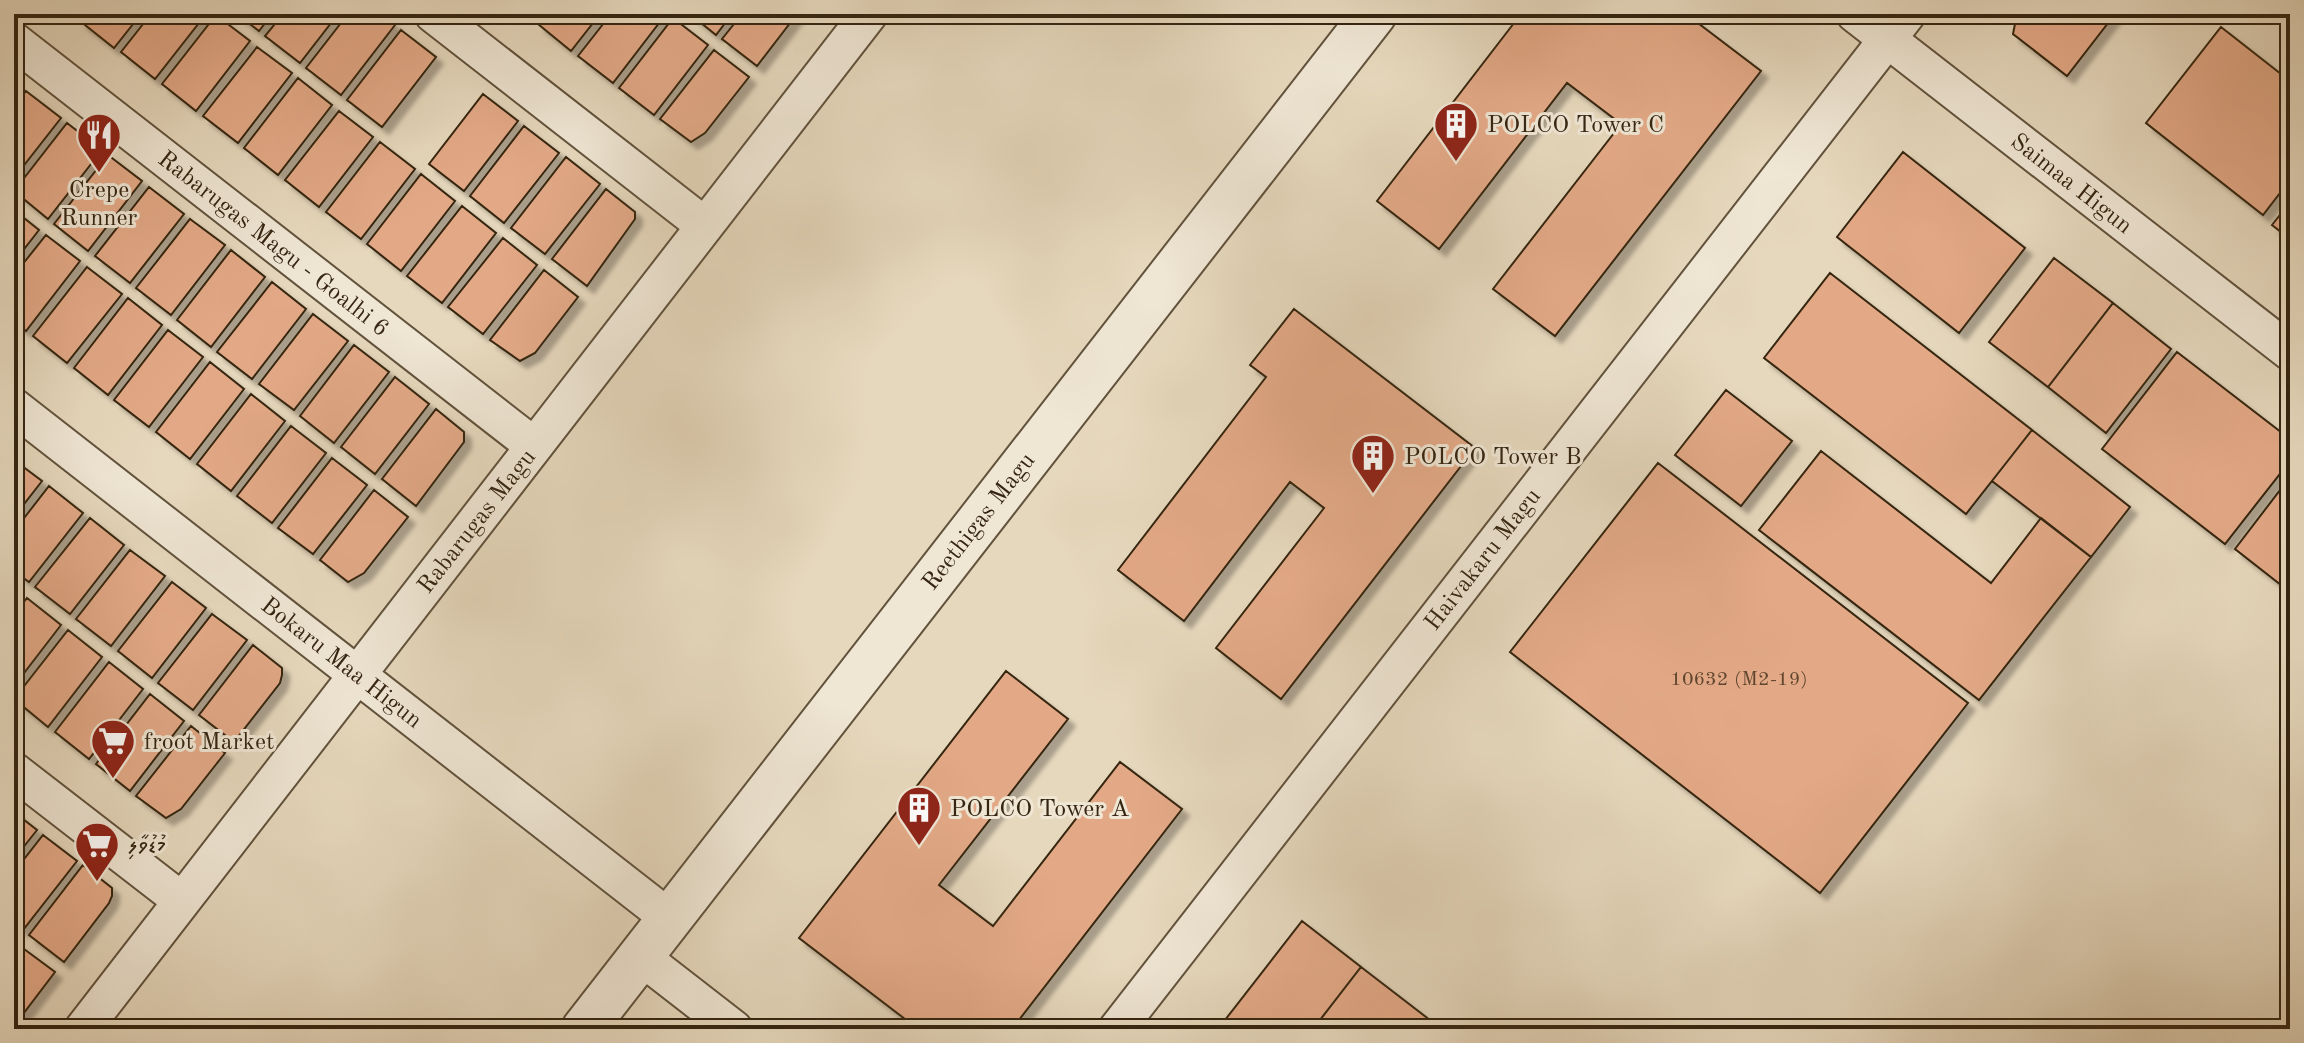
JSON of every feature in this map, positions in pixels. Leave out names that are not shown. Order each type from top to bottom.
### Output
[{"type":"street","points":[[433,14],[705,226]]},
{"type":"street","name":"Rabarugas Magu","points":[[83,1029],[869,14]]},
{"type":"street","name":"Reethigas Magu","points":[[584,1029],[1374,14]]},
{"type":"street","name":"Saimaa Higun","points":[[1855,14],[1897,27],[2290,352]]},
{"type":"street","name":"Haivakaru Magu","points":[[1117,1029],[1897,27]]},
{"type":"street","name":"Rabarugas Magu - Goalhi 6","points":[[14,41],[534,446]]},
{"type":"street","name":"Bokaru Maa Higun","points":[[14,407],[669,918]]},
{"type":"street","points":[[14,771],[182,901]]},
{"type":"street","points":[[640,956],[734,1029]]},
{"type":"building","points":[[85,14],[141,14],[114,48],[80,21]]},
{"type":"building","points":[[151,14],[206,14],[155,79],[121,52]]},
{"type":"building","points":[[237,14],[272,14],[259,31]]},
{"type":"building","points":[[283,14],[338,14],[300,63],[265,36]]},
{"type":"building","points":[[348,14],[380,14],[395,25],[341,95],[306,68]]},
{"type":"building","points":[[545,14],[600,14],[571,51],[538,24]]},
{"type":"building","points":[[611,14],[666,14],[613,83],[578,56]]},
{"type":"building","points":[[690,14],[732,14],[716,35]]},
{"type":"building","points":[[742,14],[797,14],[757,66],[722,39]]},
{"type":"building","name":"POLCO Tower C","points":[[1521,14],[1686,14],[1761,71],[1555,336],[1493,289],[1621,124],[1567,83],[1439,249],[1377,201]]},
{"type":"building","points":[[2017,14],[2115,14],[2067,76],[2013,34]]},
{"type":"building","points":[[216,15],[250,41],[196,111],[162,84]]},
{"type":"building","points":[[673,18],[708,45],[654,115],[619,88]]},
{"type":"building","points":[[2221,27],[2290,81],[2290,180],[2263,215],[2146,123]]},
{"type":"building","points":[[401,30],[436,57],[382,127],[347,100]]},
{"type":"building","points":[[257,47],[292,73],[238,143],[203,116]]},
{"type":"building","points":[[714,50],[749,77],[705,133],[691,142],[660,119]]},
{"type":"building","points":[[298,78],[332,105],[278,175],[244,148]]},
{"type":"building","points":[[26,91],[61,118],[14,178],[14,107]]},
{"type":"building","points":[[483,94],[518,121],[464,191],[429,164]]},
{"type":"building","points":[[339,111],[373,137],[319,207],[285,180]]},
{"type":"building","points":[[67,123],[102,150],[48,219],[14,191]]},
{"type":"building","points":[[524,126],[559,153],[504,223],[470,196]]},
{"type":"building","points":[[380,142],[415,169],[361,239],[326,212]]},
{"type":"building","points":[[1903,152],[2025,248],[1959,333],[1837,237]]},
{"type":"building","points":[[108,155],[142,181],[88,251],[54,224]]},
{"type":"building","points":[[566,157],[600,184],[545,254],[511,228]]},
{"type":"building","points":[[421,174],[455,201],[401,271],[367,244]]},
{"type":"building","points":[[149,187],[184,214],[130,283],[95,256]]},
{"type":"building","points":[[606,189],[635,212],[635,219],[587,286],[552,259]]},
{"type":"building","points":[[2290,202],[2290,239],[2272,225]]},
{"type":"building","points":[[462,206],[496,233],[442,303],[407,276]]},
{"type":"building","points":[[14,210],[39,230],[14,262]]},
{"type":"building","points":[[190,219],[225,245],[171,315],[136,288]]},
{"type":"building","points":[[46,235],[80,261],[26,331],[14,322],[14,275]]},
{"type":"building","points":[[503,238],[537,265],[483,334],[448,307]]},
{"type":"building","points":[[231,250],[265,277],[211,347],[177,320]]},
{"type":"building","points":[[2054,258],[2113,303],[2048,387],[1989,342]]},
{"type":"building","points":[[87,267],[122,294],[67,363],[33,336]]},
{"type":"building","points":[[544,270],[578,297],[535,353],[520,361],[490,340]]},
{"type":"building","points":[[1830,273],[2032,430],[1966,514],[1764,358]]},
{"type":"building","points":[[272,282],[306,309],[252,379],[217,352]]},
{"type":"building","points":[[128,298],[162,325],[108,395],[74,368]]},
{"type":"building","points":[[2113,303],[2171,349],[2106,433],[2048,387]]},
{"type":"building","name":"POLCO Tower B","points":[[1294,309],[1475,448],[1281,699],[1216,648],[1324,508],[1290,482],[1184,621],[1118,570],[1266,377],[1250,365]]},
{"type":"building","points":[[313,314],[348,341],[294,410],[259,384]]},
{"type":"building","points":[[168,330],[203,357],[149,427],[114,400]]},
{"type":"building","points":[[354,345],[389,372],[334,443],[300,416]]},
{"type":"building","points":[[2177,352],[2290,439],[2290,461],[2225,544],[2102,449]]},
{"type":"building","points":[[210,362],[244,389],[190,459],[156,432]]},
{"type":"building","points":[[395,377],[429,404],[375,474],[341,447]]},
{"type":"building","points":[[1726,390],[1792,441],[1741,506],[1675,455]]},
{"type":"building","points":[[251,394],[285,421],[231,491],[197,464]]},
{"type":"building","points":[[436,409],[464,432],[464,442],[416,506],[382,479]]},
{"type":"building","points":[[291,426],[326,453],[272,523],[237,496]]},
{"type":"building","points":[[2032,430],[2130,507],[2091,557],[1992,481]]},
{"type":"building","points":[[1821,451],[1991,583],[2041,518],[2091,557],[1979,700],[1759,530]]},
{"type":"building","points":[[332,458],[367,485],[313,554],[278,528]]},
{"type":"building","points":[[14,460],[42,481],[14,517]]},
{"type":"building","points":[[1658,463],[1968,703],[1820,893],[1510,652]]},
{"type":"building","points":[[2290,477],[2290,592],[2235,549]]},
{"type":"building","points":[[49,486],[83,513],[29,582],[14,571],[14,531]]},
{"type":"building","points":[[374,490],[408,517],[364,573],[348,582],[320,560]]},
{"type":"building","points":[[90,518],[124,545],[70,614],[35,587]]},
{"type":"building","points":[[130,550],[165,576],[111,646],[76,619]]},
{"type":"building","points":[[172,582],[206,608],[152,678],[118,651]]},
{"type":"building","points":[[27,598],[61,625],[14,686],[14,615]]},
{"type":"building","points":[[212,614],[247,640],[193,710],[158,683]]},
{"type":"building","points":[[68,630],[102,657],[48,727],[14,699]]},
{"type":"building","points":[[253,645],[282,668],[282,675],[280,683],[234,742],[199,715]]},
{"type":"building","points":[[109,662],[143,689],[89,759],[55,732]]},
{"type":"building","name":"POLCO Tower A","points":[[1006,671],[1068,719],[939,885],[993,926],[1120,762],[1182,809],[1012,1029],[918,1029],[799,938]]},
{"type":"building","points":[[150,694],[184,721],[130,791],[96,764]]},
{"type":"building","points":[[191,726],[225,753],[181,809],[166,818],[136,796]]},
{"type":"building","points":[[14,812],[37,830],[14,859]]},
{"type":"building","points":[[43,835],[77,861],[23,930],[14,923],[14,872]]},
{"type":"building","points":[[83,865],[112,888],[112,896],[64,962],[29,935]]},
{"type":"building","points":[[1302,921],[1361,967],[1313,1029],[1218,1029]]},
{"type":"building","points":[[20,946],[55,972],[14,1026],[14,954]]},
{"type":"building","points":[[1361,967],[1439,1027],[1313,1029]]},
{"type":"place","name":"POLCO Tower C","points":[[1456,163]]},
{"type":"place","name":"Crepe Runner","points":[[99,174]]},
{"type":"place","name":"POLCO Tower B","points":[[1373,495]]},
{"type":"place","name":"froot Market","points":[[113,780]]},
{"type":"place","name":"POLCO Tower A","points":[[919,847]]},
{"type":"place","name":"މުޑުވާލި","points":[[97,883]]}]
